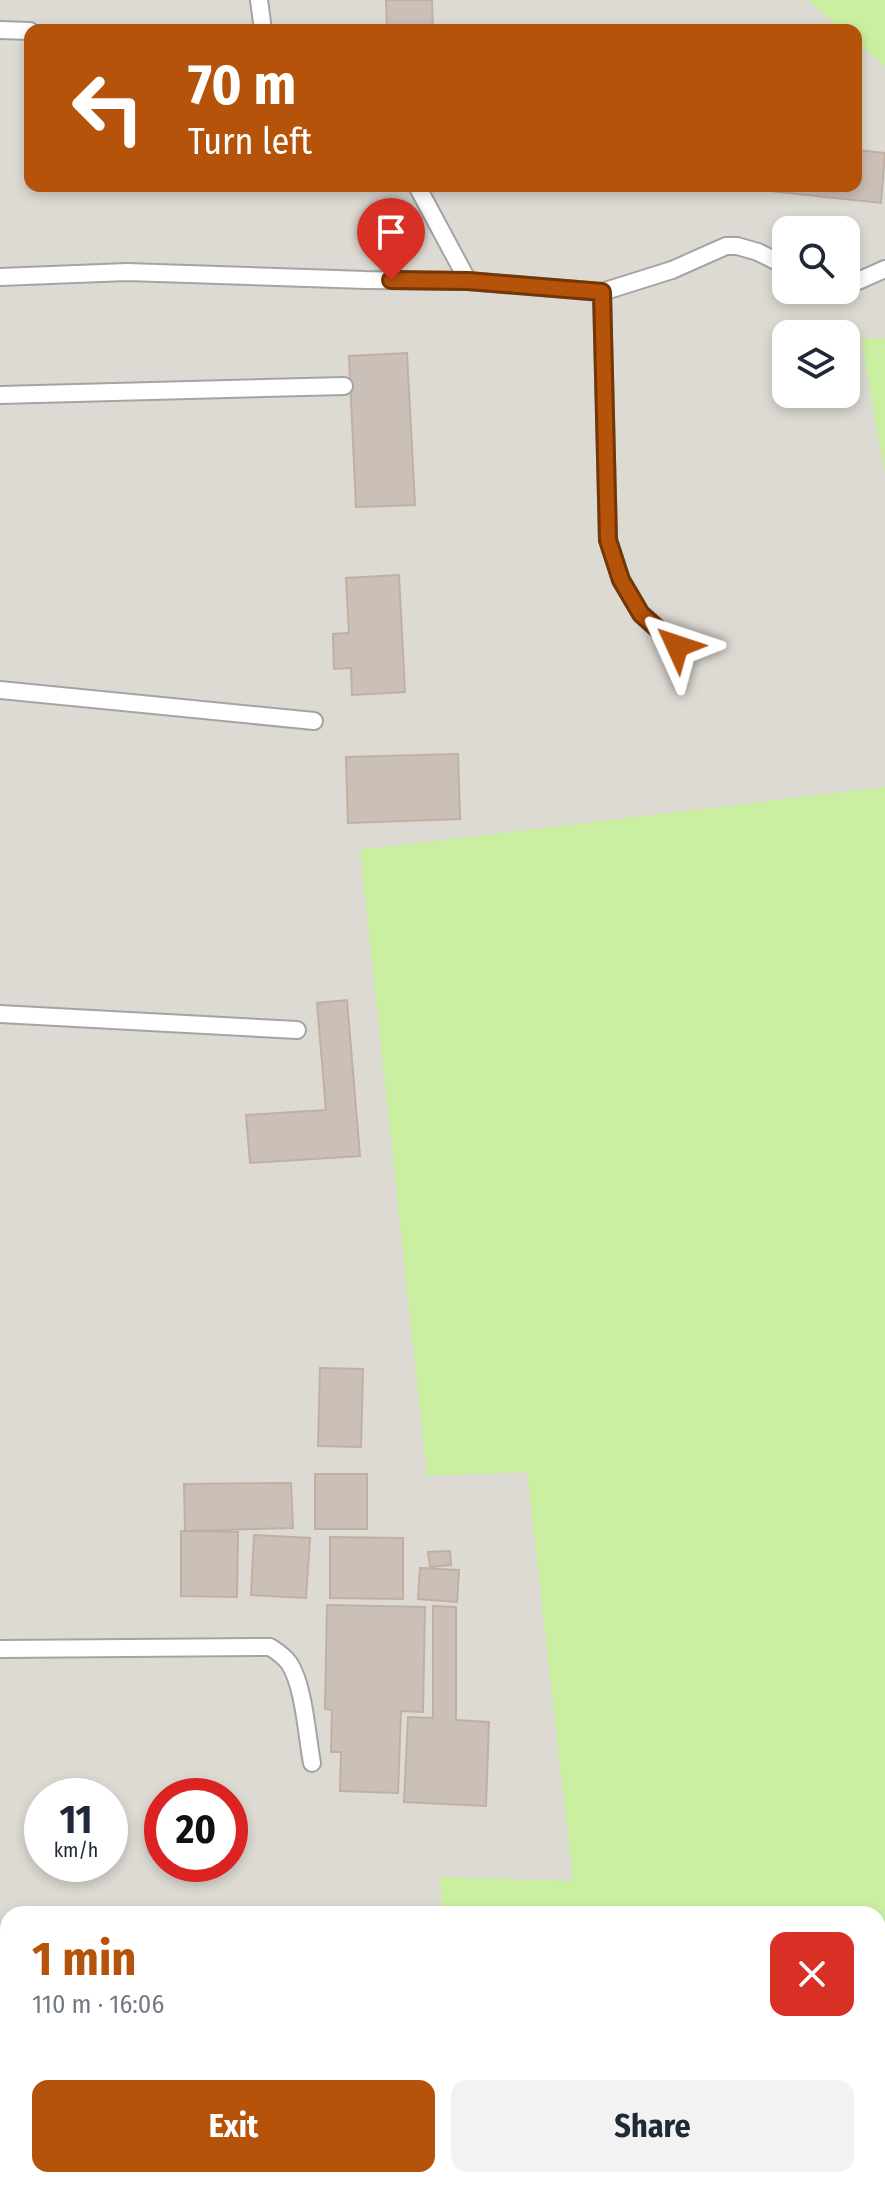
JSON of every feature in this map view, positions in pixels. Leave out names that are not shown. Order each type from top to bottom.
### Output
[{"type":"lane","points":[[259,0],[262,24]]},
{"type":"lane","points":[[0,30],[24,31]]},
{"type":"lane","points":[[420,192],[468,281]]},
{"type":"lane","points":[[0,277],[127,272],[468,281],[602,292],[672,270],[726,246],[737,246],[772,259]]},
{"type":"lane","points":[[860,280],[885,269]]},
{"type":"lane","points":[[602,292],[608,540],[621,580],[641,614],[677,646]]},
{"type":"lane","points":[[0,395],[344,386]]},
{"type":"lane","points":[[0,690],[314,721]]},
{"type":"lane","points":[[0,1014],[297,1030]]},
{"type":"lane","points":[[0,1649],[270,1647],[290,1665],[298,1684],[312,1763]]},
{"type":"shaded area","points":[[0,0],[885,0],[885,1906],[0,1906]]},
{"type":"green space","points":[[808,0],[885,0],[885,66],[862,46],[862,24],[836,24]]},
{"type":"green space","points":[[885,338],[885,474],[861,339]]},
{"type":"green space","points":[[885,787],[885,1906],[443,1906],[439,1877],[573,1881],[527,1472],[427,1476],[360,850]]},
{"type":"building","points":[[386,0],[432,0],[433,24],[387,24]]},
{"type":"building","points":[[862,151],[885,153],[881,203],[778,192],[862,192]]},
{"type":"building","points":[[407,353],[415,505],[356,507],[349,356]]},
{"type":"building","points":[[399,575],[405,692],[352,695],[351,668],[334,669],[333,634],[349,633],[346,578]]},
{"type":"building","points":[[458,754],[460,819],[348,823],[346,757]]},
{"type":"building","points":[[347,1000],[360,1156],[250,1163],[246,1115],[326,1110],[317,1003]]},
{"type":"building","points":[[320,1368],[363,1369],[361,1447],[318,1446]]},
{"type":"building","points":[[315,1474],[367,1474],[367,1529],[315,1529]]},
{"type":"building","points":[[291,1483],[293,1528],[185,1531],[184,1484]]},
{"type":"building","points":[[181,1531],[238,1532],[237,1597],[181,1596]]},
{"type":"building","points":[[254,1535],[310,1538],[306,1598],[251,1595]]},
{"type":"building","points":[[330,1537],[403,1538],[403,1599],[330,1598]]},
{"type":"building","points":[[450,1551],[451,1565],[430,1567],[428,1552]]},
{"type":"building","points":[[420,1568],[459,1570],[457,1602],[418,1599]]},
{"type":"building","points":[[327,1605],[425,1607],[423,1712],[401,1711],[398,1793],[340,1791],[341,1752],[331,1752],[332,1710],[325,1709]]},
{"type":"building","points":[[433,1606],[456,1607],[456,1720],[489,1722],[486,1806],[404,1802],[408,1717],[433,1718]]},
{"type":"route","points":[[391,280],[468,281],[602,292],[608,540],[621,580],[641,614],[677,646]]}]
